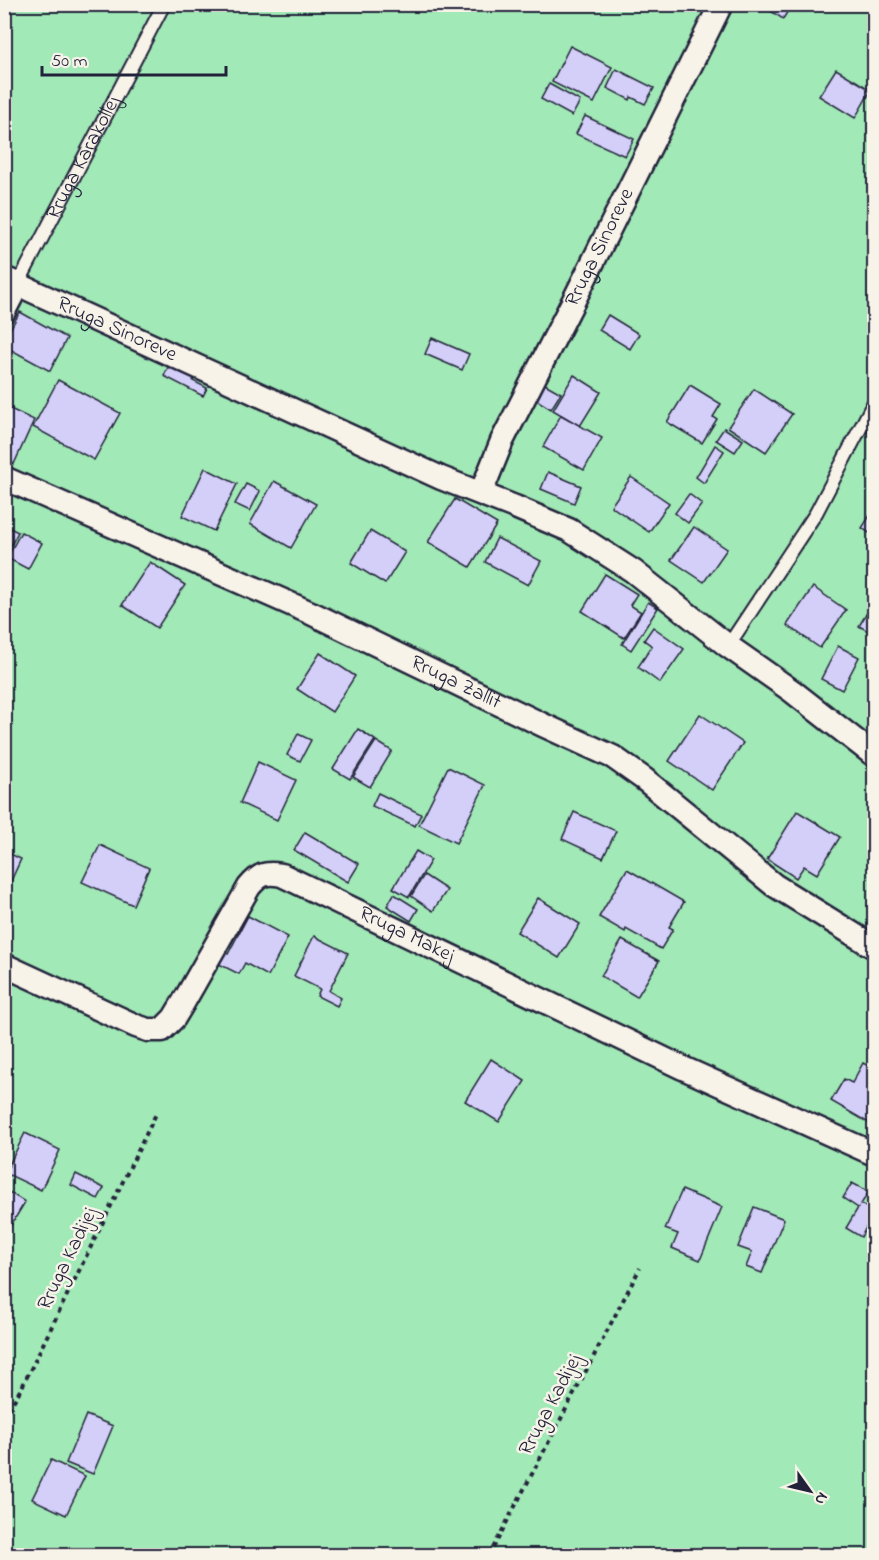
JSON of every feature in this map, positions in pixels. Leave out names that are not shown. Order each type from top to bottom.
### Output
[{"type":"street","name":"Rruga Sinoreve","points":[[481,493],[502,441],[721,4]]},
{"type":"street","name":"Rruga Karakollej","points":[[4,311],[11,281]]},
{"type":"street","name":"Rruga Sinoreve","points":[[11,281],[441,478],[569,530],[633,571],[728,646],[792,691],[874,755]]},
{"type":"street","name":"Rruga Zallit","points":[[4,478],[311,613],[613,757],[644,779],[774,885],[874,947]]},
{"type":"street","name":"Rruga Makej","points":[[4,965],[136,1026],[148,1030],[162,1030],[174,1018],[249,887],[263,874],[282,875],[683,1068],[874,1154]]},
{"type":"lane","name":"Rruga Karakollej","points":[[11,281],[164,4]]},
{"type":"lane","points":[[728,646],[816,513],[874,402]]},
{"type":"path","name":"Rruga Kadijej","points":[[4,1418],[22,1387],[157,1112]]},
{"type":"path","name":"Rruga Kadijej","points":[[489,1556],[640,1268]]},
{"type":"green space","points":[[5,5],[874,5],[874,1555],[5,1556]]},
{"type":"building","points":[[760,4],[792,4],[783,19]]},
{"type":"building","points":[[570,46],[612,67],[594,103],[552,82]]},
{"type":"building","points":[[616,69],[654,88],[645,104],[631,97],[630,100],[607,88]]},
{"type":"building","points":[[836,69],[871,90],[855,118],[819,96]]},
{"type":"building","points":[[549,84],[580,101],[572,116],[541,99]]},
{"type":"building","points":[[585,116],[634,139],[625,156],[576,134]]},
{"type":"building","points":[[20,312],[67,338],[50,371],[4,346],[4,340]]},
{"type":"building","points":[[608,315],[639,334],[630,349],[599,330]]},
{"type":"building","points":[[432,338],[469,354],[462,370],[425,354]]},
{"type":"building","points":[[173,357],[199,369],[193,381],[207,388],[203,396],[164,376]]},
{"type":"building","points":[[574,375],[601,392],[580,426],[553,410]]},
{"type":"building","points":[[536,379],[561,393],[551,409],[527,394]]},
{"type":"building","points":[[58,380],[120,413],[94,460],[33,427]]},
{"type":"building","points":[[690,385],[721,404],[713,417],[717,419],[702,443],[667,422]]},
{"type":"building","points":[[754,389],[792,414],[766,452],[728,427]]},
{"type":"building","points":[[4,406],[34,420],[14,464],[4,459]]},
{"type":"building","points":[[561,415],[602,438],[584,470],[543,447]]},
{"type":"building","points":[[724,428],[743,440],[735,452],[716,440]]},
{"type":"building","points":[[715,445],[724,451],[704,483],[696,477]]},
{"type":"building","points":[[205,468],[237,484],[214,531],[182,516]]},
{"type":"building","points":[[548,472],[581,486],[574,503],[541,489]]},
{"type":"building","points":[[631,477],[669,503],[649,532],[611,506]]},
{"type":"building","points":[[274,481],[316,504],[291,548],[250,524]]},
{"type":"building","points":[[246,484],[260,491],[250,511],[235,504]]},
{"type":"building","points":[[689,494],[702,504],[688,523],[675,513]]},
{"type":"building","points":[[455,499],[497,524],[470,567],[428,542]]},
{"type":"building","points":[[874,509],[874,536],[862,528]]},
{"type":"building","points":[[4,525],[18,532],[4,558]]},
{"type":"building","points":[[694,527],[727,549],[704,582],[671,560]]},
{"type":"building","points":[[370,531],[405,552],[385,584],[351,563]]},
{"type":"building","points":[[21,532],[42,543],[28,569],[7,558]]},
{"type":"building","points":[[497,538],[541,561],[528,585],[485,562]]},
{"type":"building","points":[[150,562],[185,585],[157,628],[122,605]]},
{"type":"building","points":[[605,574],[637,594],[630,605],[641,612],[624,638],[582,611]]},
{"type":"building","points":[[813,587],[846,610],[820,648],[787,625]]},
{"type":"building","points":[[874,601],[874,625],[870,632],[859,626]]},
{"type":"building","points":[[648,602],[658,608],[631,650],[622,644]]},
{"type":"building","points":[[653,627],[684,649],[660,683],[638,667],[652,646],[644,640]]},
{"type":"building","points":[[838,646],[859,657],[842,690],[821,679]]},
{"type":"building","points":[[320,653],[355,676],[332,712],[297,689]]},
{"type":"building","points":[[700,714],[743,743],[712,790],[669,761]]},
{"type":"building","points":[[358,729],[375,740],[350,779],[333,769]]},
{"type":"building","points":[[298,734],[311,740],[300,761],[287,755]]},
{"type":"building","points":[[376,741],[392,751],[370,787],[353,777]]},
{"type":"building","points":[[258,762],[296,780],[277,820],[240,803]]},
{"type":"building","points":[[448,767],[485,785],[456,843],[419,825]]},
{"type":"building","points":[[378,793],[421,814],[415,826],[372,806]]},
{"type":"building","points":[[797,811],[840,837],[817,874],[804,866],[796,878],[767,859]]},
{"type":"building","points":[[574,812],[616,831],[603,858],[562,839]]},
{"type":"building","points":[[305,832],[359,864],[348,882],[294,850]]},
{"type":"building","points":[[100,845],[149,868],[133,905],[82,882]]},
{"type":"building","points":[[4,851],[21,859],[4,896]]},
{"type":"building","points":[[416,851],[431,860],[409,897],[393,888]]},
{"type":"building","points":[[627,869],[684,902],[669,927],[673,929],[661,949],[599,917]]},
{"type":"building","points":[[424,875],[447,890],[433,911],[411,896]]},
{"type":"building","points":[[394,894],[418,909],[411,921],[387,906]]},
{"type":"building","points":[[538,898],[580,924],[559,958],[517,932]]},
{"type":"building","points":[[248,916],[288,937],[268,976],[245,963],[239,974],[213,961],[219,950],[228,954]]},
{"type":"building","points":[[314,936],[348,953],[329,991],[341,998],[337,1006],[317,996],[320,989],[294,976]]},
{"type":"building","points":[[622,940],[659,961],[637,997],[601,976]]},
{"type":"building","points":[[491,1059],[525,1081],[499,1122],[465,1101]]},
{"type":"building","points":[[863,1063],[874,1069],[874,1126],[831,1101],[844,1079],[852,1083]]},
{"type":"building","points":[[25,1133],[60,1150],[41,1190],[5,1173]]},
{"type":"building","points":[[76,1174],[104,1188],[98,1199],[71,1185]]},
{"type":"building","points":[[852,1183],[869,1192],[861,1204],[874,1212],[861,1237],[846,1228],[858,1208],[843,1198]]},
{"type":"building","points":[[4,1189],[25,1202],[5,1235],[4,1234]]},
{"type":"building","points":[[682,1190],[722,1207],[700,1260],[672,1248],[678,1234],[665,1229]]},
{"type":"building","points":[[754,1207],[784,1219],[762,1273],[746,1267],[752,1252],[738,1247]]},
{"type":"building","points":[[86,1415],[113,1426],[93,1474],[66,1463]]},
{"type":"building","points":[[51,1460],[85,1476],[66,1515],[32,1499]]}]
